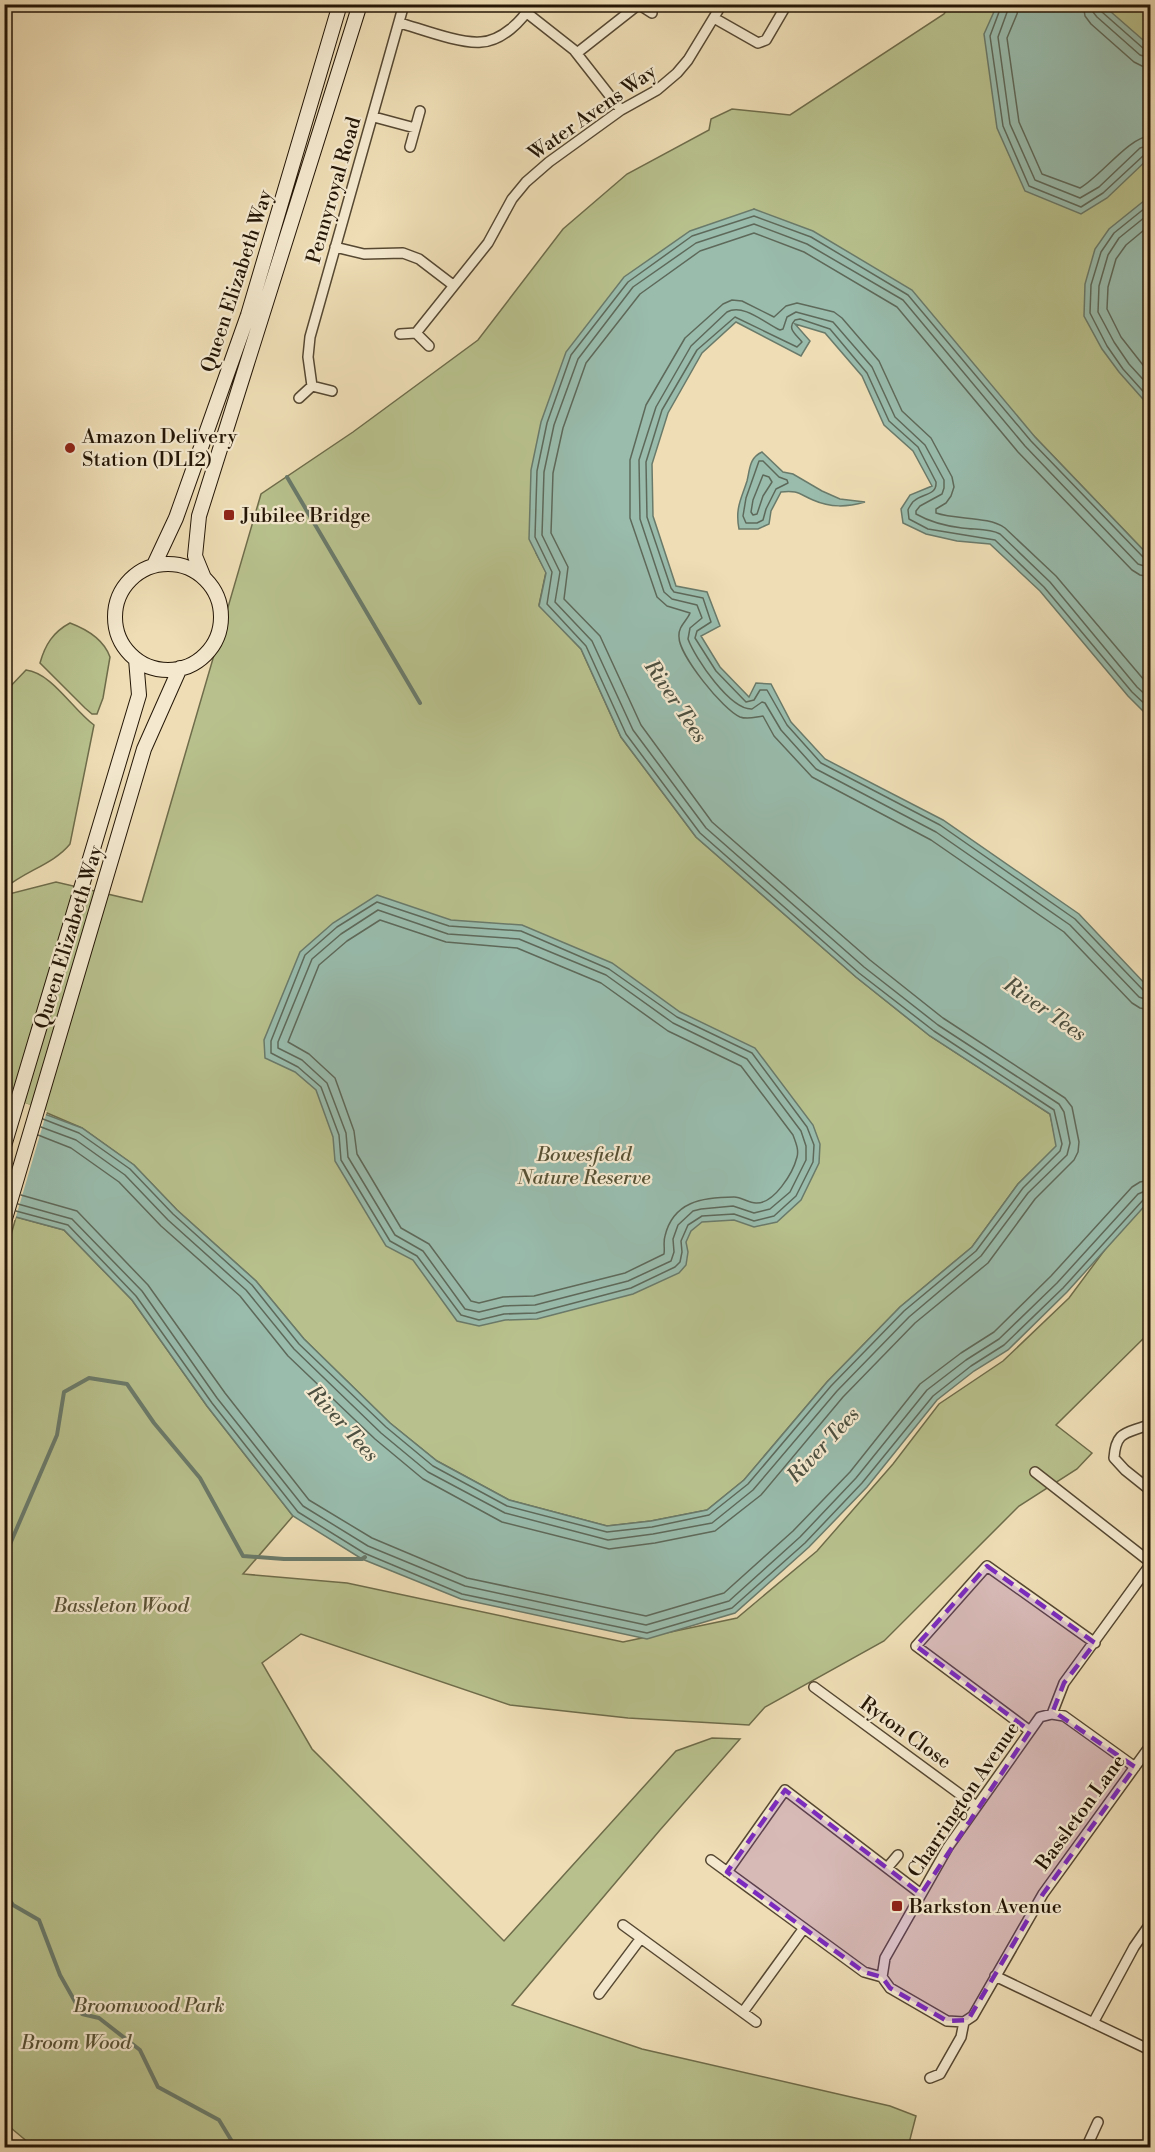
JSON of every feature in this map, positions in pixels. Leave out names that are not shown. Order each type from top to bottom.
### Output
[{"type":"street","name":"Queen Elizabeth Way","points":[[154,565],[176,518],[248,315],[340,4]]},
{"type":"street","name":"Queen Elizabeth Way","points":[[204,578],[195,556],[199,516],[360,4]]},
{"type":"street","name":"Pennyroyal Road","points":[[312,386],[308,357],[310,337],[334,247],[374,117],[404,4]]},
{"type":"street","name":"Water Avens Way","points":[[416,333],[488,243],[512,199],[526,182],[549,162],[621,110],[657,90],[677,73],[722,4]]},
{"type":"street","points":[[714,18],[758,43],[766,40],[787,4]]},
{"type":"street","points":[[577,53],[638,5],[652,13]]},
{"type":"street","points":[[400,23],[461,40],[482,42],[501,36],[529,9],[577,53],[621,110]]},
{"type":"street","points":[[410,147],[420,111]]},
{"type":"street","points":[[374,117],[415,128]]},
{"type":"street","points":[[334,247],[364,254],[403,253],[419,259],[453,285]]},
{"type":"street","points":[[400,334],[416,333],[429,346]]},
{"type":"street","points":[[299,398],[312,386],[332,391]]},
{"type":"street","points":[[165,563],[186,566],[204,578],[217,595],[220,605],[220,626],[213,645],[199,660],[180,668],[150,667],[136,659],[125,649],[116,630],[117,600],[127,582],[144,568],[154,565],[165,563]]},
{"type":"street","name":"Queen Elizabeth Way","points":[[4,1146],[139,695],[136,659]]},
{"type":"street","name":"Queen Elizabeth Way","points":[[4,1222],[144,749],[180,668]]},
{"type":"street","points":[[1150,1424],[1121,1435],[1115,1443],[1114,1458],[1150,1490]]},
{"type":"street","points":[[1035,1472],[1150,1564],[1064,1683],[1052,1714],[1064,1716],[1135,1767]]},
{"type":"street","points":[[1030,1731],[916,1646],[987,1566],[1095,1643]]},
{"type":"street","name":"Ryton Close","points":[[814,1687],[976,1806]]},
{"type":"street","name":"Charrington Avenue","points":[[882,1977],[885,1958],[921,1894],[976,1806],[1040,1717],[1052,1714]]},
{"type":"street","name":"Bassleton Lane","points":[[930,2078],[940,2074],[961,2037],[964,2022],[973,2016],[1043,1894],[1150,1746]]},
{"type":"street","points":[[727,1872],[785,1790],[921,1894]]},
{"type":"street","points":[[887,1868],[898,1855]]},
{"type":"street","points":[[711,1860],[864,1972],[882,1977],[890,1988],[947,2020],[964,2022]]},
{"type":"street","points":[[1093,2023],[1134,1947],[1150,1924]]},
{"type":"street","points":[[623,1925],[756,2022]]},
{"type":"street","points":[[743,2012],[804,1928]]},
{"type":"street","points":[[599,1994],[641,1938]]},
{"type":"street","points":[[995,1976],[1150,2050]]},
{"type":"street","points":[[1086,2148],[1098,2121]]},
{"type":"highlighted area","points":[[987,1566],[1095,1643],[1064,1683],[1053,1711],[1135,1767],[1043,1894],[968,2020],[947,2021],[890,1988],[882,1977],[864,1972],[727,1872],[785,1790],[921,1894],[1030,1731],[916,1646]]},
{"type":"green space","name":"Bowesfield Nature Reserve","points":[[950,5],[1150,5],[1150,557],[1035,437],[754,209],[536,553],[546,572],[539,605],[581,649],[621,737],[696,837],[856,977],[930,1036],[1050,1114],[1057,1146],[1018,1184],[972,1247],[900,1307],[827,1382],[744,1480],[707,1510],[651,1521],[607,1526],[509,1500],[437,1461],[390,1423],[304,1339],[256,1281],[177,1210],[134,1165],[82,1128],[5,1095],[5,895],[56,882],[142,902],[261,494],[353,432],[478,340],[563,229],[627,174],[709,130],[711,119],[732,109],[790,115],[944,14]]},
{"type":"green space","points":[[70,623],[94,636],[110,657],[103,698],[97,714],[92,714],[85,708],[40,663],[44,650],[51,640]]},
{"type":"green space","points":[[26,670],[45,678],[94,725],[70,844],[56,857],[5,888],[5,692]]},
{"type":"green space","name":"Bassleton Wood","points":[[1150,1189],[1150,1332],[1056,1425],[1092,1453],[1077,1469],[1019,1506],[884,1641],[765,1707],[749,1725],[628,1718],[510,1705],[301,1634],[262,1663],[312,1749],[504,1941],[676,1751],[712,1738],[740,1739],[512,2005],[642,2049],[890,2106],[916,2116],[908,2147],[35,2148],[5,2123],[4,1260],[16,1217],[64,1230],[132,1300],[207,1406],[293,1516],[243,1574],[347,1583],[623,1642],[737,1618],[817,1551],[893,1464],[939,1404],[1003,1361],[1069,1298]]},
{"type":"water","points":[[997,5],[1103,5],[1150,46],[1150,157],[1107,198],[1081,214],[1025,191],[997,128],[984,34]]},
{"type":"water","points":[[1150,196],[1150,407],[1102,349],[1084,316],[1085,284],[1095,249],[1109,229]]},
{"type":"water","name":"River Tees","points":[[754,209],[813,231],[912,290],[1035,437],[1150,557],[1150,718],[1128,696],[1040,591],[990,544],[957,541],[926,534],[903,523],[901,509],[910,495],[932,486],[913,451],[884,425],[862,376],[825,333],[795,324],[810,341],[801,356],[736,322],[702,353],[668,413],[652,464],[653,516],[676,586],[707,592],[720,626],[701,636],[720,667],[749,697],[756,683],[771,684],[791,722],[825,759],[943,820],[1079,914],[1150,989],[1150,1200],[1067,1292],[1008,1350],[974,1371],[937,1400],[867,1487],[809,1547],[735,1613],[647,1639],[461,1599],[362,1559],[293,1516],[207,1406],[132,1300],[64,1230],[16,1217],[5,1218],[4,1101],[10,1101],[82,1128],[134,1165],[177,1210],[256,1281],[304,1339],[390,1423],[437,1461],[509,1500],[607,1526],[651,1521],[707,1510],[744,1480],[827,1382],[900,1307],[972,1247],[1018,1184],[1056,1146],[1050,1114],[930,1036],[856,977],[696,837],[621,737],[581,649],[539,606],[546,573],[529,539],[531,470],[541,422],[566,352],[624,277],[690,231]]},
{"type":"water","points":[[762,452],[783,472],[793,474],[822,491],[840,499],[865,502],[845,506],[833,505],[820,503],[795,492],[781,492],[771,511],[769,524],[758,529],[739,529],[738,510],[751,464]]},
{"type":"water","points":[[377,895],[451,920],[522,925],[612,963],[680,1012],[755,1048],[813,1125],[820,1144],[819,1163],[801,1200],[777,1222],[754,1227],[734,1220],[702,1222],[691,1231],[686,1242],[688,1252],[686,1265],[679,1273],[633,1294],[537,1319],[505,1320],[479,1326],[457,1321],[413,1260],[386,1246],[335,1161],[333,1137],[316,1090],[295,1072],[265,1058],[264,1040],[300,952],[333,923]]},
{"type":"pier","points":[[4,1098],[11,1098],[47,1111],[15,1220],[4,1221]]},
{"type":"waterway","points":[[287,477],[420,703]]},
{"type":"waterway","points":[[4,1558],[57,1435],[64,1392],[89,1378],[127,1384],[154,1423],[200,1478],[243,1556],[284,1559],[362,1559],[365,1557]]},
{"type":"waterway","points":[[4,1891],[13,1905],[39,1920],[60,1975],[82,2014],[99,2018],[140,2050],[158,2087],[219,2120],[236,2148]]},
{"type":"place","name":"Amazon Delivery Station (DLI2)","points":[[70,448]]},
{"type":"place","name":"Jubilee Bridge","points":[[229,515]]},
{"type":"place","name":"Barkston Avenue","points":[[897,1906]]},
{"type":"park label","name":"Broomwood Park","points":[[149,2005]]},
{"type":"park label","name":"Broom Wood","points":[[76,2042]]}]
